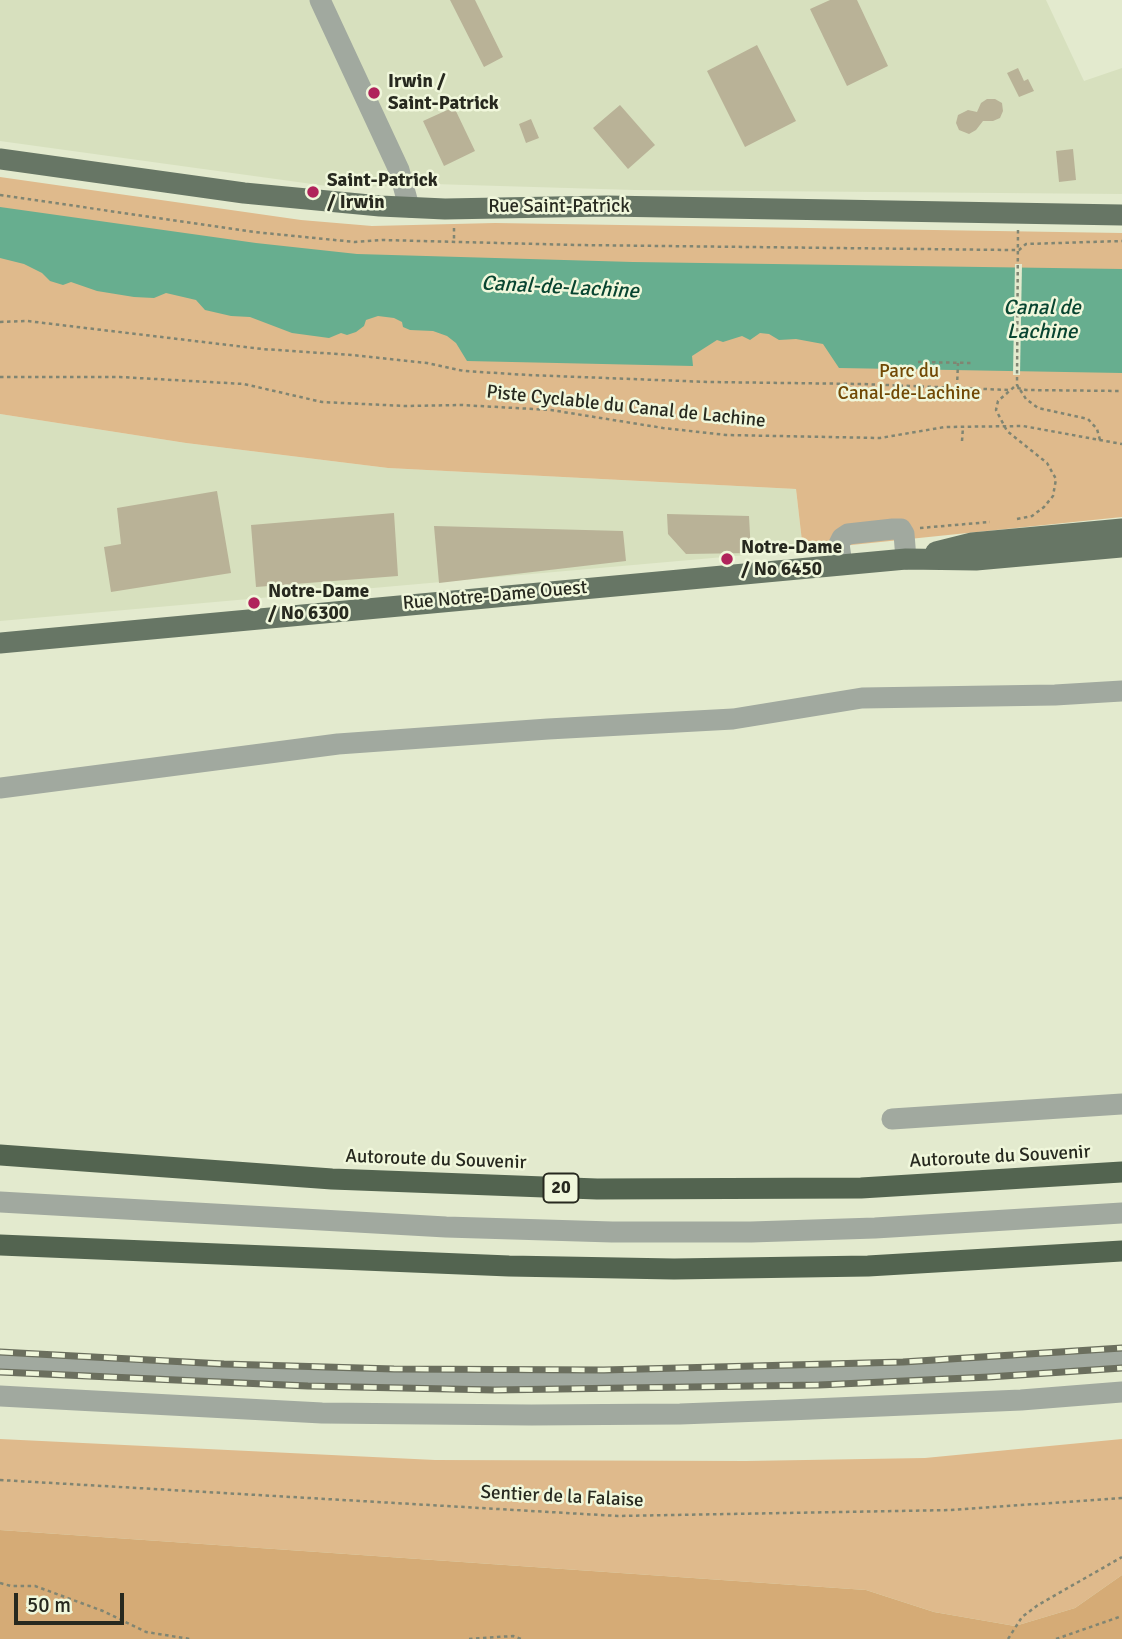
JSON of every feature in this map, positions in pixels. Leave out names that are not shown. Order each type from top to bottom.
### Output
[{"type":"highway","name":"Autoroute du Souvenir","points":[[0,1155],[332,1179],[597,1189],[861,1188],[1122,1172]]},
{"type":"highway","points":[[0,1245],[509,1266],[674,1269],[868,1266],[1122,1251]]},
{"type":"main road","name":"Rue Saint-Patrick","points":[[0,159],[272,197],[409,207],[607,206],[1122,215]]},
{"type":"main road","name":"Rue Notre-Dame Ouest","points":[[906,559],[972,543],[1122,529]]},
{"type":"main road","name":"Rue Notre-Dame Ouest","points":[[0,643],[906,559],[976,561],[1122,547]]},
{"type":"street","points":[[320,0],[399,170],[409,207]]},
{"type":"street","points":[[842,565],[839,544],[842,538],[848,534],[893,529],[901,529],[904,534],[906,559]]},
{"type":"street","points":[[0,788],[338,744],[733,719],[862,698],[1055,695],[1122,691]]},
{"type":"street","points":[[892,1119],[1122,1104]]},
{"type":"street","points":[[0,1202],[421,1226],[612,1232],[751,1232],[862,1228],[1122,1213]]},
{"type":"street","points":[[0,1363],[285,1376],[595,1381],[875,1373],[1122,1358]]},
{"type":"street","points":[[0,1396],[322,1413],[496,1415],[748,1412],[1021,1400],[1122,1392]]},
{"type":"path","points":[[0,195],[355,242],[382,240],[1019,250],[1026,243],[1122,241]]},
{"type":"path","points":[[454,224],[454,242]]},
{"type":"path","points":[[1017,232],[1019,261],[1016,379],[1019,390]]},
{"type":"path","points":[[0,322],[27,321],[235,346],[352,355],[464,370],[528,375],[1009,390]]},
{"type":"path","points":[[918,362],[973,363]]},
{"type":"path","points":[[957,387],[958,363]]},
{"type":"path","name":"Piste Cyclable du Canal de Lachine","points":[[0,377],[120,377],[244,384],[322,402],[386,406],[461,404],[532,409],[726,435],[880,439],[936,428],[1023,426],[1122,444]]},
{"type":"path","points":[[1016,520],[1032,516],[1044,507],[1053,496],[1056,479],[1047,463],[1004,426],[996,406],[1009,390],[1014,387],[1019,390],[1038,408],[1088,419],[1097,429],[1100,440]]},
{"type":"path","points":[[1019,390],[1122,391]]},
{"type":"path","points":[[962,442],[963,426]]},
{"type":"path","points":[[913,529],[999,521]]},
{"type":"path","name":"Sentier de la Falaise","points":[[0,1480],[618,1516],[951,1510],[1122,1498]]},
{"type":"path","points":[[1008,1639],[1022,1617],[1038,1605],[1122,1557]]},
{"type":"path","points":[[0,1583],[35,1586],[103,1611],[146,1632],[190,1639]]},
{"type":"path","points":[[1056,1639],[1122,1616]]},
{"type":"path","points":[[468,1639],[513,1636],[521,1639]]},
{"type":"shaded area","points":[[0,0],[1046,0],[1084,81],[1122,68],[1122,194],[635,190],[433,184],[341,188],[0,141]]},
{"type":"shaded area","points":[[0,414],[186,443],[388,468],[796,489],[803,550],[0,621]]},
{"type":"shaded area","points":[[0,1530],[866,1590],[934,1612],[1015,1626],[1075,1608],[1122,1575],[1122,1639],[0,1639]]},
{"type":"green space","name":"Parc du Canal-de-Lachine","points":[[0,177],[301,220],[372,226],[495,223],[1122,233],[1122,517],[803,550],[796,489],[388,468],[186,443],[0,414]]},
{"type":"green space","points":[[0,1439],[435,1460],[746,1461],[925,1458],[1122,1439],[1122,1575],[1075,1608],[1015,1626],[934,1612],[866,1590],[0,1530]]},
{"type":"water","name":"Canal de Lachine","points":[[0,207],[256,243],[357,254],[633,262],[1122,269],[1122,373],[839,368],[823,344],[796,339],[779,340],[769,334],[760,333],[750,340],[742,336],[723,342],[717,340],[692,356],[693,366],[467,361],[456,343],[447,336],[433,331],[410,330],[394,318],[378,316],[366,320],[364,326],[356,332],[347,335],[341,333],[329,338],[292,333],[250,317],[205,310],[196,300],[166,293],[154,298],[134,297],[97,291],[71,282],[63,285],[50,281],[42,273],[24,264],[0,258]]},
{"type":"pier","points":[[1015,264],[1022,264],[1020,375],[1013,375]]},
{"type":"building","points":[[450,0],[475,0],[503,57],[484,67]]},
{"type":"building","points":[[830,0],[857,0],[888,66],[847,86],[810,9]]},
{"type":"building","points":[[757,45],[796,121],[745,147],[707,71]]},
{"type":"building","points":[[1018,68],[1024,81],[1028,79],[1034,91],[1019,97],[1007,73]]},
{"type":"building","points":[[987,99],[1002,103],[1000,118],[983,121],[969,134],[959,130],[956,123],[958,115],[968,110],[977,112],[981,103]]},
{"type":"building","points":[[620,105],[655,145],[628,169],[593,128]]},
{"type":"building","points":[[454,107],[475,151],[444,166],[423,121]]},
{"type":"building","points":[[531,119],[539,138],[526,143],[519,124]]},
{"type":"building","points":[[1073,149],[1076,180],[1059,182],[1056,151]]},
{"type":"building","points":[[217,491],[231,573],[111,592],[104,547],[121,544],[117,508]]},
{"type":"building","points":[[394,513],[398,576],[256,587],[251,525]]},
{"type":"building","points":[[667,514],[749,516],[751,553],[686,554],[668,534]]},
{"type":"building","points":[[434,526],[623,531],[626,561],[439,583]]},
{"type":"railway","points":[[0,1352],[224,1364],[394,1369],[604,1370],[903,1362],[1122,1348]]},
{"type":"railway","points":[[0,1372],[308,1386],[495,1390],[819,1385],[1122,1368]]},
{"type":"place","name":"Irwin / Saint-Patrick","points":[[374,93]]},
{"type":"place","name":"Saint-Patrick / Irwin","points":[[313,192]]},
{"type":"place","name":"Notre-Dame / No 6450","points":[[727,559]]},
{"type":"place","name":"Notre-Dame / No 6300","points":[[254,603]]},
{"type":"water label","name":"Canal-de-Lachine","points":[[560,288]]}]
